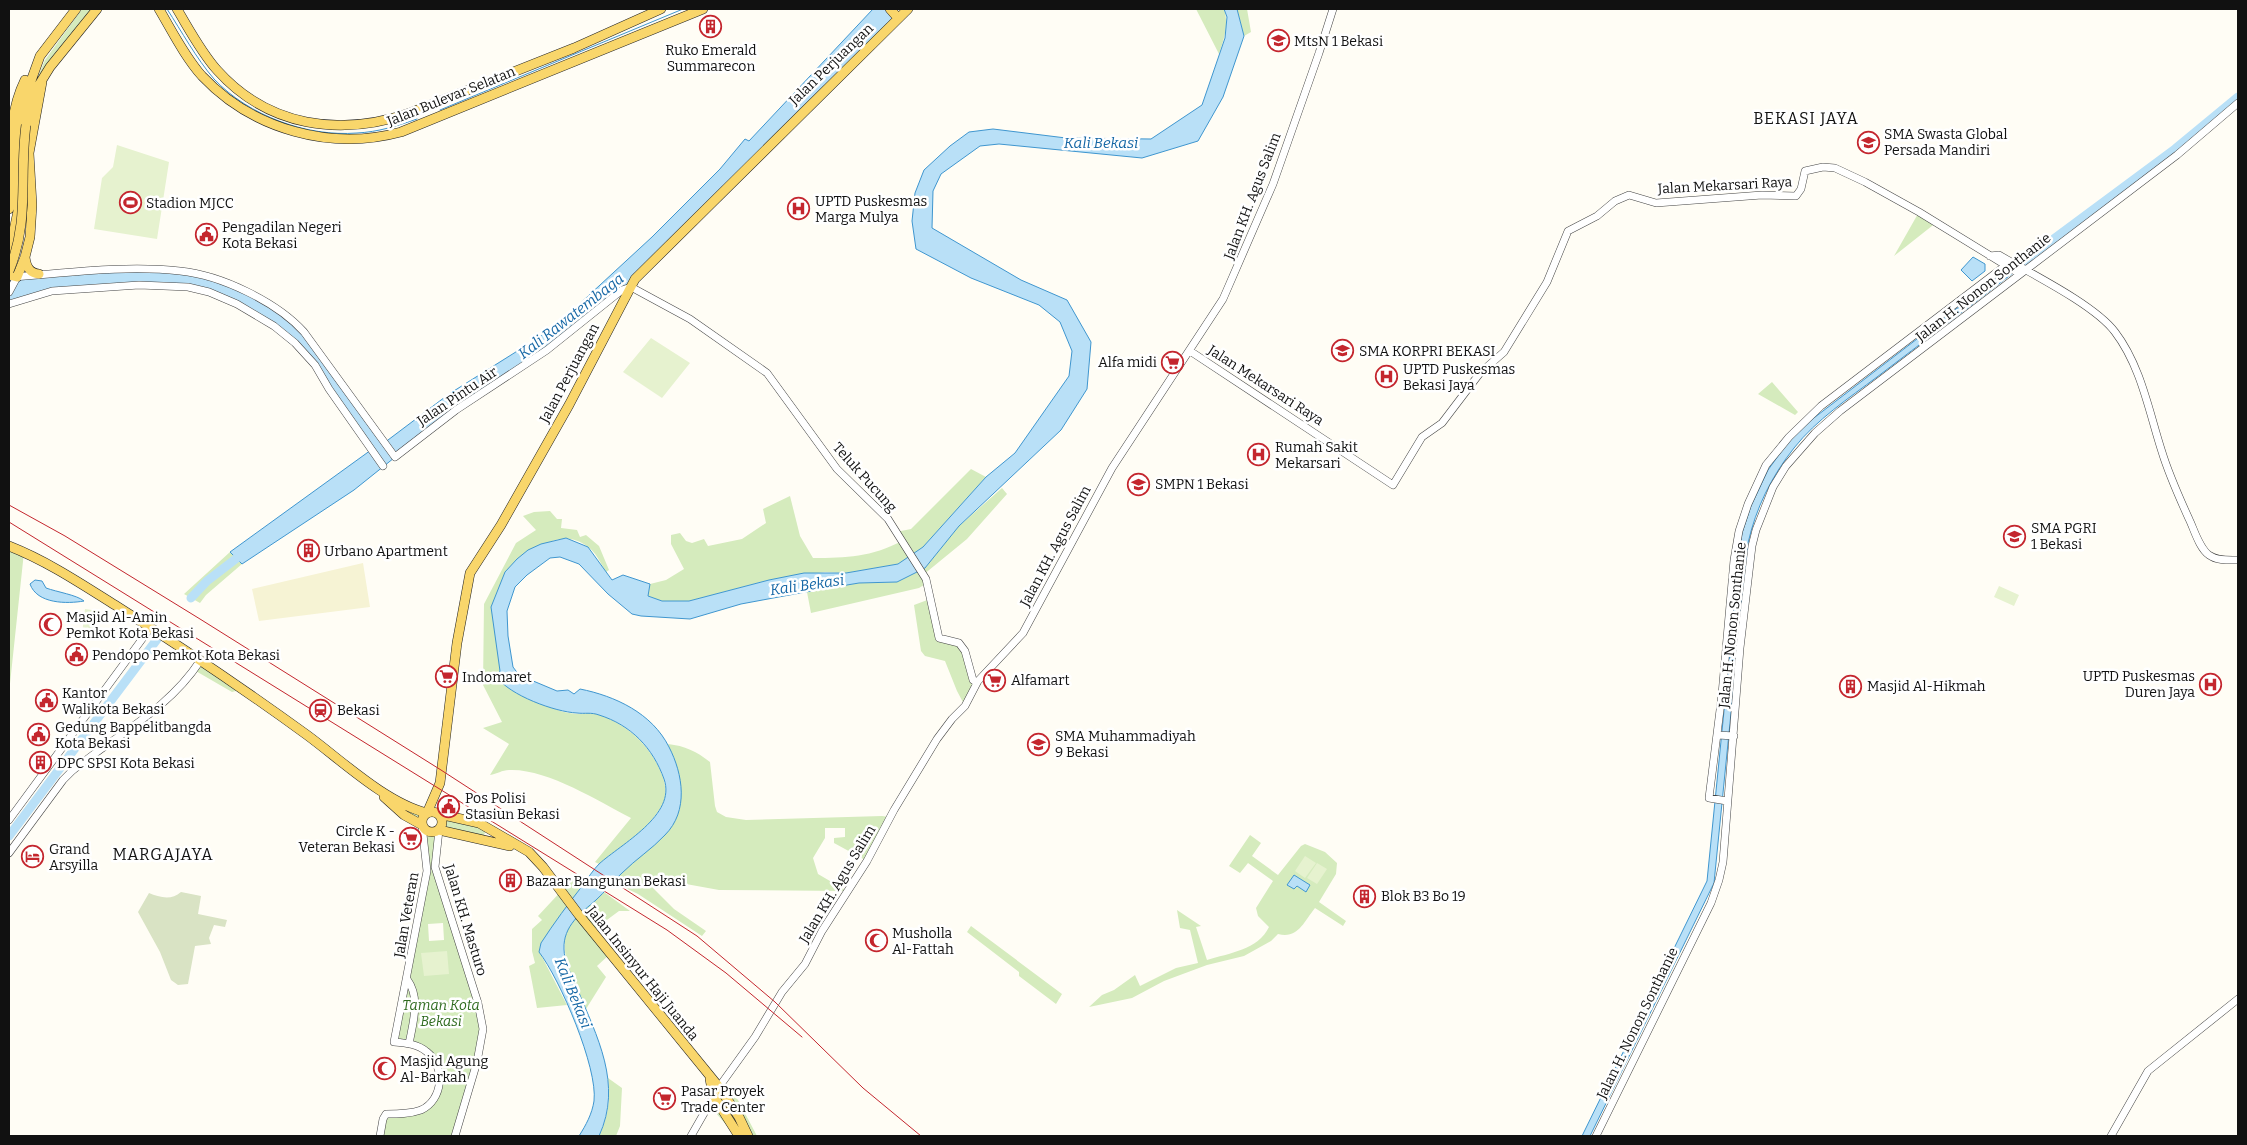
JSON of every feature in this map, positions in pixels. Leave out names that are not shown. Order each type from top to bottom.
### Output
[{"type":"main road","points":[[9,209],[10,136],[23,84],[40,56],[76,9]]},
{"type":"main road","points":[[9,271],[19,242],[24,208],[23,125],[32,102],[50,67],[97,9]]},
{"type":"main road","name":"Jalan Bulevar Selatan","points":[[159,9],[201,74],[232,101],[252,114],[283,128],[312,136],[347,140],[375,138],[401,132],[699,10]]},
{"type":"main road","name":"Jalan Bulevar Selatan","points":[[177,9],[208,59],[235,88],[274,112],[297,121],[332,126],[366,125],[383,122],[410,113],[574,48],[660,9]]},
{"type":"main road","name":"Jalan Perjuangan","points":[[427,813],[437,793],[457,643],[470,573],[533,469],[635,279],[894,14],[908,9]]},
{"type":"main road","points":[[9,254],[18,211],[27,92],[40,56]]},
{"type":"main road","points":[[12,277],[25,257],[30,237],[32,205],[29,153],[42,82]]},
{"type":"main road","points":[[9,260],[21,260],[25,257]]},
{"type":"main road","points":[[25,257],[28,268],[34,274],[39,274]]},
{"type":"main road","points":[[9,546],[59,570],[151,627],[293,725],[405,807],[427,813],[438,811]]},
{"type":"main road","points":[[376,787],[404,815],[430,832],[439,830],[442,820],[438,811],[437,793]]},
{"type":"main road","name":"Jalan Insinyur Haji Juanda","points":[[438,811],[486,827],[529,852],[543,867],[560,892],[710,1079],[719,1087],[739,1117],[748,1136]]},
{"type":"main road","points":[[422,825],[422,819],[427,813]]},
{"type":"main road","points":[[481,839],[486,832],[486,827]]},
{"type":"main road","name":"Jalan Insinyur Haji Juanda","points":[[439,830],[495,842],[516,849],[540,869],[554,884]]},
{"type":"main road","name":"Jalan Insinyur Haji Juanda","points":[[710,1079],[713,1095],[739,1136]]},
{"type":"street","name":"Jalan KH. Agus Salim","points":[[691,1136],[713,1095],[738,1061],[782,992],[805,964],[822,931],[867,861],[894,810],[947,726],[965,706],[978,683],[1023,633],[1108,474],[1223,299],[1253,233],[1302,103],[1333,9]]},
{"type":"street","name":"Jalan H. Nonon Sonthanie","points":[[1596,1136],[1717,889],[1723,862],[1724,801],[1752,546],[1763,510],[1779,476],[1815,433],[1840,411],[2177,155],[2238,103]]},
{"type":"street","name":"Jalan Mekarsari Raya","points":[[1190,351],[1393,486],[1422,437],[1442,423],[1480,373],[1504,352],[1547,282],[1568,231],[1597,216],[1622,197],[1629,195],[1656,203],[1762,196],[1796,196],[1801,188],[1805,171],[1831,167],[1884,191],[2000,262]]},
{"type":"street","name":"Jalan H. Nonon Sonthanie","points":[[1724,801],[1711,799],[1719,735],[1737,542],[1748,504],[1766,465],[1789,437],[1821,406],[2000,262]]},
{"type":"street","points":[[2000,262],[2042,281],[2078,302],[2116,332],[2129,354],[2143,389],[2162,455],[2194,532],[2206,553],[2211,557],[2238,560]]},
{"type":"street","points":[[2000,262],[2021,272]]},
{"type":"street","points":[[9,292],[12,277],[118,270],[180,271],[213,278],[248,292],[293,320],[304,332],[384,443],[371,450]]},
{"type":"street","points":[[1995,295],[2022,278],[2031,277],[2042,281]]},
{"type":"street","points":[[9,304],[52,291],[106,286],[188,287],[209,292],[258,315],[295,343],[318,368],[329,389],[383,466]]},
{"type":"street","name":"Jalan Pintu Air","points":[[384,443],[392,454],[547,350],[622,290],[631,287]]},
{"type":"street","name":"Teluk Pucung","points":[[631,287],[690,318],[767,373],[837,469],[888,518],[926,579],[939,638],[959,643],[964,651],[973,680],[978,683]]},
{"type":"street","points":[[9,820],[151,627]]},
{"type":"street","points":[[9,853],[63,780],[86,759],[170,698],[190,676],[200,661]]},
{"type":"street","points":[[1719,735],[1732,736]]},
{"type":"street","name":"Jalan Veteran","points":[[380,1136],[386,1114],[412,1113],[422,1109],[434,1099],[438,1090],[440,1074],[433,1057],[426,1050],[409,1044],[394,1042],[427,870],[422,825]]},
{"type":"street","name":"Jalan KH. Masturo","points":[[439,830],[435,855],[437,874],[475,993],[482,1023],[482,1040],[478,1059],[455,1136]]},
{"type":"street","points":[[426,855],[429,858],[435,855]]},
{"type":"street","name":"Jalan Veteran","points":[[407,978],[415,993],[415,1012],[409,1044]]},
{"type":"street","points":[[2111,1136],[2148,1071],[2238,999]]},
{"type":"shaded area","points":[[363,563],[370,607],[259,621],[252,589]]},
{"type":"green space","points":[[82,9],[92,9],[31,93],[45,60]]},
{"type":"green space","points":[[1196,9],[1224,9],[1226,26],[1219,54]]},
{"type":"green space","points":[[1237,9],[1247,9],[1251,32],[1244,36]]},
{"type":"green space","name":"Stadion MJCC","points":[[117,145],[169,162],[157,239],[94,229],[102,178],[113,167]]},
{"type":"green space","points":[[1919,212],[1937,222],[1894,256]]},
{"type":"green space","points":[[651,338],[690,363],[662,398],[623,372]]},
{"type":"green space","points":[[1772,382],[1798,412],[1795,415],[1758,394]]},
{"type":"green space","points":[[971,469],[986,477],[923,547],[898,564],[846,573],[825,572],[769,580],[689,601],[662,601],[648,596],[650,584],[666,580],[684,569],[671,544],[671,535],[680,533],[686,541],[692,543],[704,539],[708,546],[742,539],[766,523],[763,509],[790,496],[800,536],[813,558],[859,556],[902,541],[896,532],[911,529]]},
{"type":"green space","points":[[1002,488],[1007,494],[967,539],[923,575],[927,583],[919,588],[811,613],[807,592],[859,583],[897,582],[925,568],[959,526]]},
{"type":"green space","points":[[550,511],[557,519],[562,519],[561,528],[577,530],[580,537],[586,535],[599,546],[609,570],[606,572],[591,549],[577,541],[566,539],[544,544],[505,572],[500,671],[534,698],[550,707],[571,713],[598,714],[621,725],[646,746],[662,775],[665,788],[664,801],[652,819],[636,836],[599,864],[595,862],[631,818],[588,795],[539,774],[509,770],[490,775],[509,744],[483,728],[502,722],[483,685],[484,604],[516,543],[536,530],[523,516],[534,512]]},
{"type":"green space","points":[[9,546],[24,552],[9,693]]},
{"type":"green space","points":[[230,552],[242,564],[206,595],[200,603],[184,594]]},
{"type":"green space","points":[[1999,586],[2019,595],[2014,606],[1994,597]]},
{"type":"green space","points":[[930,599],[937,634],[959,643],[977,683],[965,706],[945,661],[925,656],[921,651],[914,605]]},
{"type":"green space","points":[[85,609],[98,611],[95,635],[82,634]]},
{"type":"green space","points":[[200,661],[239,687],[236,691],[232,692],[194,670]]},
{"type":"green space","points":[[668,744],[690,750],[710,762],[715,806],[717,812],[726,817],[746,820],[890,817],[867,861],[834,843],[834,838],[845,837],[845,828],[825,828],[825,838],[813,858],[818,874],[847,891],[719,890],[664,880],[646,881],[674,909],[706,931],[702,936],[638,894],[613,882],[674,819],[680,798],[680,781]]},
{"type":"green space","name":"Taman Kota Bekasi","points":[[385,799],[425,814],[422,822],[425,828],[430,831],[435,831],[441,827],[441,818],[486,827],[484,837],[439,830],[435,855],[483,1029],[455,1136],[380,1136],[386,1114],[412,1113],[434,1099],[440,1074],[426,1050],[394,1042],[425,885],[422,825]],"holes":[[[443,923],[444,940],[429,941],[428,924]]]},
{"type":"green space","points":[[1250,835],[1261,843],[1252,856],[1278,875],[1301,846],[1305,844],[1325,852],[1337,863],[1336,874],[1319,902],[1346,921],[1343,926],[1315,908],[1300,929],[1291,934],[1278,934],[1271,941],[1244,956],[1207,965],[1164,981],[1132,998],[1089,1007],[1102,995],[1114,990],[1135,975],[1140,986],[1176,968],[1198,963],[1190,930],[1180,928],[1177,910],[1201,926],[1196,927],[1207,960],[1242,950],[1258,941],[1264,935],[1269,927],[1258,916],[1256,908],[1273,881],[1248,863],[1240,873],[1229,866]]},
{"type":"green space","points":[[1305,856],[1316,863],[1305,878],[1295,871]]},
{"type":"green space","points":[[1317,863],[1327,869],[1317,884],[1307,878]]},
{"type":"green space","points":[[577,874],[586,880],[541,943],[539,951],[567,1005],[537,1008],[529,966],[535,963],[532,951],[532,929],[542,920],[538,916]]},
{"type":"green space","points":[[181,892],[201,896],[198,914],[227,920],[225,927],[214,925],[209,938],[211,944],[195,946],[188,984],[178,985],[171,980],[160,952],[138,912],[149,893],[161,897],[173,897]]},
{"type":"green space","points":[[604,892],[630,911],[619,911],[592,931],[610,954],[597,966],[606,977],[586,1009],[567,963],[565,939],[568,928],[575,918]]},
{"type":"green space","points":[[971,926],[1062,994],[1056,1004],[1019,976],[1019,972],[967,932]]},
{"type":"green space","points":[[447,951],[449,974],[424,976],[421,953]]},
{"type":"green space","points":[[608,1078],[622,1088],[620,1126],[616,1136],[599,1136],[608,1108]]},
{"type":"green space","points":[[722,1082],[738,1100],[757,1136],[736,1136],[708,1104]]},
{"type":"water","points":[[873,9],[890,9],[898,18],[635,279],[585,320],[424,434],[354,490],[242,564],[230,552],[371,450],[315,365],[258,315],[188,287],[65,290],[9,304],[9,277],[39,274],[180,271],[236,287],[293,320],[384,443],[449,394],[538,338],[574,309],[652,237],[720,169],[745,139],[749,141]]},
{"type":"water","name":"Kali Bekasi","points":[[1224,9],[1237,9],[1244,36],[1223,97],[1198,141],[1142,158],[999,144],[980,146],[941,174],[933,191],[932,228],[1021,280],[1067,300],[1091,342],[1087,389],[1061,430],[959,526],[925,568],[897,582],[859,583],[811,591],[741,604],[690,619],[632,614],[608,594],[579,564],[560,557],[550,558],[527,575],[515,587],[507,611],[508,636],[513,667],[519,675],[557,691],[568,690],[574,694],[580,689],[593,692],[619,701],[631,708],[643,716],[662,735],[674,758],[680,780],[681,804],[673,825],[660,840],[615,879],[579,915],[566,933],[564,941],[565,959],[599,1043],[608,1079],[606,1117],[599,1136],[579,1136],[592,1110],[594,1086],[584,1046],[567,1002],[548,965],[539,952],[541,943],[597,866],[645,828],[655,816],[662,805],[666,792],[664,779],[654,757],[631,731],[611,719],[596,714],[568,712],[545,706],[511,690],[497,677],[500,671],[491,607],[505,572],[528,550],[541,544],[566,538],[588,547],[612,580],[623,575],[650,584],[648,596],[662,601],[689,601],[804,573],[846,573],[898,564],[923,547],[986,477],[1015,453],[1069,376],[1072,351],[1060,322],[1039,305],[971,278],[916,249],[912,221],[915,193],[924,170],[950,146],[969,132],[993,129],[1066,138],[1151,139],[1202,105],[1225,38],[1227,17]]},
{"type":"water","points":[[1973,257],[1985,264],[1985,271],[1972,281],[1961,270]]},
{"type":"water","points":[[2007,270],[2013,273],[1844,401],[1812,428],[1786,459],[1765,493],[1755,517],[1748,543],[1714,883],[1590,1136],[1582,1136],[1707,881],[1737,562],[1742,533],[1751,506],[1768,470],[1786,445],[1806,424]]},
{"type":"water","points":[[35,580],[42,581],[46,588],[72,595],[84,601],[61,602],[39,596],[30,584]]},
{"type":"water","points":[[1294,875],[1310,885],[1306,892],[1297,886],[1294,889],[1287,885]]},
{"type":"waterway","points":[[167,9],[195,54],[214,79],[244,104],[261,113],[299,127],[338,133],[372,131],[417,119]]},
{"type":"waterway","points":[[440,110],[683,9]]},
{"type":"waterway","points":[[2012,270],[2175,149],[2238,97]]},
{"type":"waterway","name":"Kali Rawatembaga","points":[[191,598],[207,581],[246,551]]},
{"type":"waterway","name":"Kali Rawatembaga","points":[[9,836],[158,638]]},
{"type":"railway","points":[[9,505],[65,536],[200,619],[441,770],[697,936],[775,1002],[863,1088],[921,1136]]},
{"type":"railway","points":[[9,522],[667,930],[726,973],[802,1037]]},
{"type":"place","name":"Ruko Emerald Summarecon","points":[[711,27]]},
{"type":"place","name":"MtsN 1 Bekasi","points":[[1278,41]]},
{"type":"place","name":"SMA Swasta Global Persada Mandiri","points":[[1868,142]]},
{"type":"place","name":"Stadion MJCC","points":[[130,203]]},
{"type":"place","name":"UPTD Puskesmas Marga Mulya","points":[[799,209]]},
{"type":"place","name":"Pengadilan Negeri Kota Bekasi","points":[[206,235]]},
{"type":"place","name":"SMA KORPRI BEKASI","points":[[1343,351]]},
{"type":"place","name":"Alfa midi","points":[[1173,362]]},
{"type":"place","name":"UPTD Puskesmas Bekasi Jaya","points":[[1387,377]]},
{"type":"place","name":"Rumah Sakit Mekarsari","points":[[1259,455]]},
{"type":"place","name":"SMPN 1 Bekasi","points":[[1139,484]]},
{"type":"place","name":"SMA PGRI 1 Bekasi","points":[[2015,536]]},
{"type":"place","name":"Urbano Apartment","points":[[308,551]]},
{"type":"place","name":"Masjid Al-Amin Pemkot Kota Bekasi","points":[[50,625]]},
{"type":"place","name":"Pendopo Pemkot Kota Bekasi","points":[[76,655]]},
{"type":"place","name":"Indomaret","points":[[446,677]]},
{"type":"place","name":"Alfamart","points":[[995,680]]},
{"type":"place","name":"UPTD Puskesmas Duren Jaya","points":[[2211,684]]},
{"type":"place","name":"Masjid Al-Hikmah","points":[[1851,686]]},
{"type":"place","name":"Kantor Walikota Bekasi","points":[[46,701]]},
{"type":"place","name":"Bekasi","points":[[321,710]]},
{"type":"place","name":"Gedung Bappelitbangda Kota Bekasi","points":[[39,735]]},
{"type":"place","name":"SMA Muhammadiyah 9 Bekasi","points":[[1039,744]]},
{"type":"place","name":"DPC SPSI Kota Bekasi","points":[[41,763]]},
{"type":"place","name":"Pos Polisi Stasiun Bekasi","points":[[449,806]]},
{"type":"place","name":"Circle K - Veteran Bekasi","points":[[411,839]]},
{"type":"place","name":"Grand Arsyilla","points":[[33,857]]},
{"type":"place","name":"Bazaar Bangunan Bekasi","points":[[510,881]]},
{"type":"place","name":"Blok B3 Bo 19","points":[[1365,896]]},
{"type":"place","name":"Musholla Al-Fattah","points":[[876,941]]},
{"type":"place","name":"Masjid Agung Al-Barkah","points":[[384,1069]]},
{"type":"place","name":"Pasar Proyek Trade Center","points":[[665,1099]]},
{"type":"district","name":"BEKASI JAYA","points":[[1806,118]]},
{"type":"district","name":"MARGAJAYA","points":[[163,854]]}]
